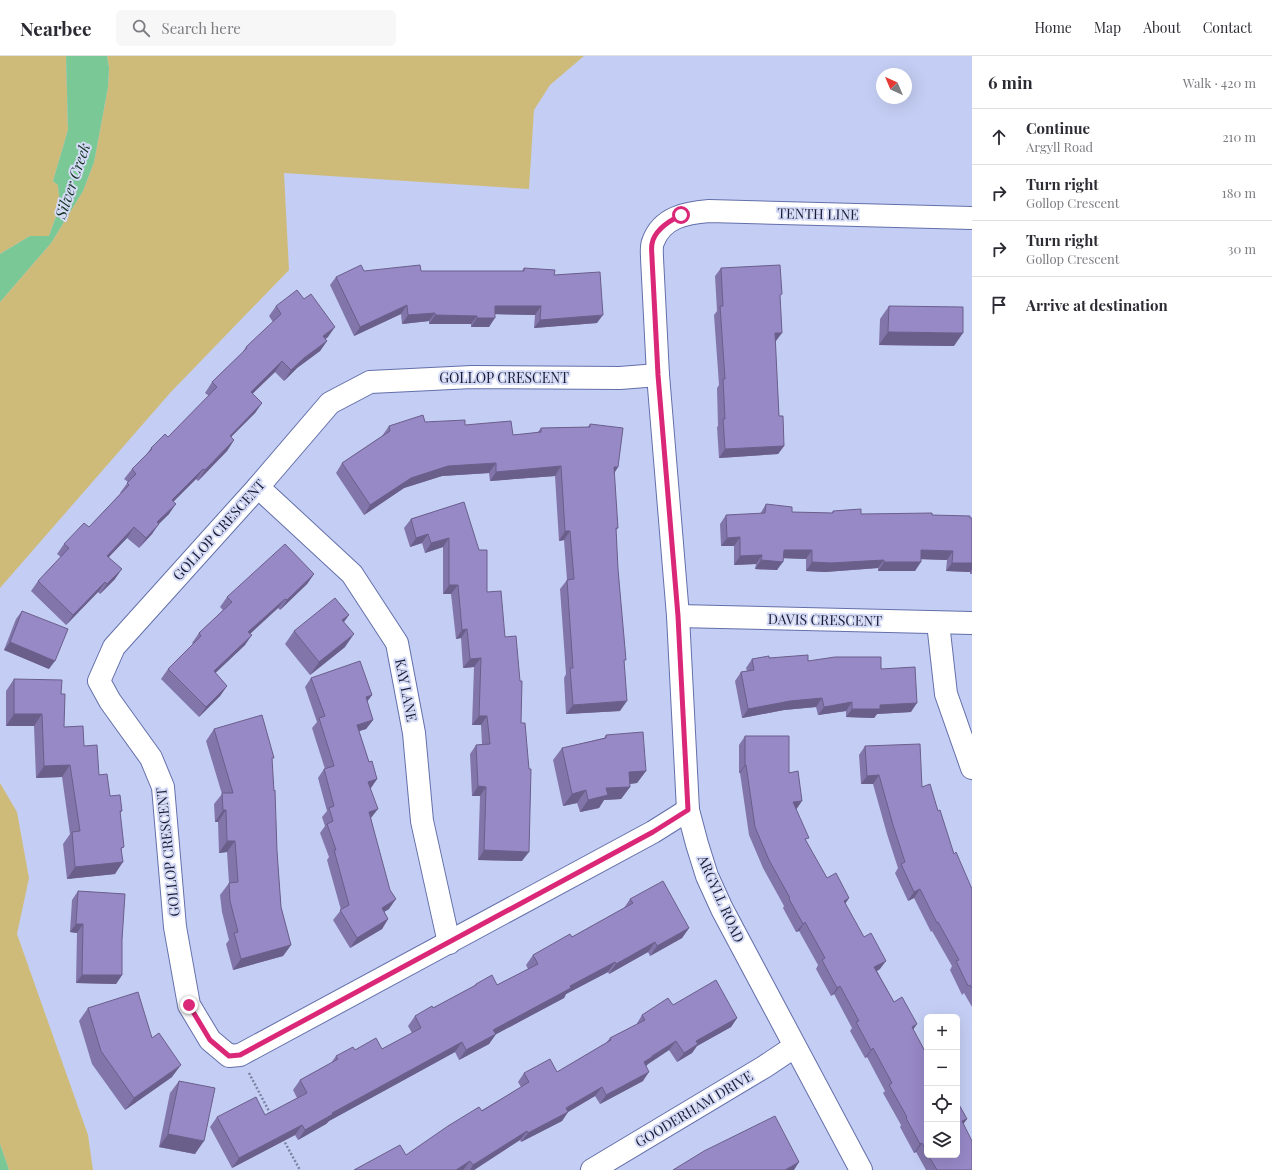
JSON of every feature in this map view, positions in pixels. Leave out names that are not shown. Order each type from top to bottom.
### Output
[{"type":"street","name":"TENTH LINE","points":[[666,223],[681,215],[709,211],[972,218]]},
{"type":"street","name":"ARGYLL ROAD","points":[[666,223],[656,235],[652,243],[652,258],[658,375],[678,616],[688,810],[707,876],[722,909],[794,1047],[861,1170]]},
{"type":"street","name":"GOLLOP CRESCENT","points":[[240,1055],[229,1056],[210,1040],[189,1005],[175,927],[163,787],[152,758],[110,701],[99,681],[114,647],[258,487],[330,403],[370,382],[472,377],[620,378],[658,375]]},
{"type":"street","name":"KAY LANE","points":[[258,487],[352,574],[397,643],[414,733],[422,822],[449,943]]},
{"type":"street","name":"DAVIS CRESCENT","points":[[678,616],[972,623]]},
{"type":"street","points":[[938,623],[946,694],[972,768]]},
{"type":"street","points":[[240,1055],[653,832],[688,810]]},
{"type":"street","name":"GOODERHAM DRIVE","points":[[592,1170],[764,1067],[794,1047]]},
{"type":"path","points":[[240,1055],[272,1116]]},
{"type":"path","points":[[282,1136],[300,1170]]},
{"type":"shaded area","points":[[0,56],[66,56],[68,130],[53,181],[58,185],[60,205],[49,236],[30,236],[0,254]]},
{"type":"shaded area","points":[[107,56],[584,56],[550,85],[534,110],[529,189],[284,173],[289,270],[170,393],[0,588],[0,302],[51,243],[83,191],[94,162],[108,87],[109,68]]},
{"type":"shaded area","points":[[0,783],[17,812],[29,878],[17,934],[88,1135],[93,1170],[9,1170],[0,1144]]},
{"type":"water","name":"Silver Creek","points":[[66,56],[107,56],[109,68],[108,87],[94,162],[83,191],[51,243],[0,302],[0,254],[30,236],[49,236],[60,206],[58,185],[53,181],[68,130]]},
{"type":"water","points":[[0,1144],[9,1170],[0,1170]]},
{"type":"building","points":[[361,265],[364,271],[420,265],[421,271],[524,271],[524,268],[555,270],[554,275],[600,272],[603,315],[540,320],[541,306],[495,306],[495,318],[435,315],[435,313],[408,315],[407,305],[360,327],[336,277]]},
{"type":"building","points":[[780,265],[782,333],[775,333],[779,416],[783,416],[784,446],[725,449],[723,379],[725,379],[720,306],[723,306],[721,268]]},
{"type":"building","points":[[297,290],[304,299],[311,294],[335,327],[323,336],[327,341],[291,370],[282,361],[251,392],[262,403],[230,436],[234,440],[205,470],[203,469],[172,500],[176,504],[157,522],[159,524],[146,538],[134,527],[107,556],[122,569],[107,584],[105,582],[73,615],[38,581],[69,548],[64,544],[84,523],[89,527],[129,485],[127,483],[136,474],[132,469],[165,434],[168,437],[217,387],[212,382],[281,314],[276,306]]},
{"type":"building","points":[[889,306],[963,307],[963,333],[888,332]]},
{"type":"building","points":[[423,415],[425,422],[465,420],[465,425],[511,421],[513,435],[541,432],[541,428],[590,427],[590,424],[623,428],[618,467],[614,467],[618,528],[616,528],[618,569],[626,660],[624,660],[627,701],[573,705],[570,668],[573,668],[567,580],[574,579],[570,531],[565,531],[561,466],[496,472],[496,463],[448,466],[411,478],[370,505],[342,463],[390,431],[389,426]]},
{"type":"building","points":[[464,502],[479,550],[487,550],[487,592],[501,591],[505,637],[516,636],[520,681],[522,681],[521,723],[525,723],[529,769],[531,769],[529,852],[484,850],[486,787],[478,786],[476,745],[490,744],[487,716],[479,716],[481,658],[470,659],[467,629],[462,630],[458,585],[449,585],[449,538],[431,543],[428,534],[416,538],[411,519]]},
{"type":"building","points":[[766,504],[792,507],[792,512],[833,513],[833,511],[861,509],[861,514],[932,513],[932,515],[970,516],[970,518],[972,518],[972,563],[952,563],[953,551],[921,550],[921,562],[884,562],[884,560],[831,563],[812,562],[812,550],[784,550],[783,562],[761,560],[762,555],[740,556],[740,537],[727,538],[726,515],[765,513]]},
{"type":"building","points":[[285,544],[314,574],[287,600],[285,599],[248,632],[252,635],[214,671],[227,686],[206,707],[168,669],[201,636],[199,633],[232,602],[227,597]]},
{"type":"building","points":[[335,598],[349,615],[342,620],[354,634],[319,662],[294,631]]},
{"type":"building","points":[[22,611],[68,629],[55,661],[10,642]]},
{"type":"building","points":[[808,655],[808,661],[835,657],[881,657],[881,669],[915,667],[917,703],[880,705],[880,709],[852,709],[852,702],[824,707],[822,698],[790,701],[748,709],[741,672],[754,670],[752,659],[769,656],[769,658]]},
{"type":"building","points":[[360,661],[372,695],[366,697],[373,720],[357,725],[369,762],[372,761],[377,779],[368,782],[378,809],[369,812],[390,890],[396,899],[382,908],[388,919],[357,938],[340,910],[349,905],[334,850],[336,850],[327,824],[333,821],[329,808],[334,806],[324,769],[334,766],[319,718],[325,716],[311,678]]},
{"type":"building","points":[[14,679],[62,680],[61,694],[65,694],[64,727],[83,726],[84,746],[97,745],[99,775],[107,774],[110,796],[120,795],[122,811],[120,811],[124,847],[121,848],[123,862],[75,867],[72,832],[80,831],[70,765],[44,766],[42,714],[14,714]]},
{"type":"building","points":[[262,715],[274,758],[272,758],[281,907],[291,945],[241,959],[234,933],[238,932],[230,901],[229,883],[238,882],[235,841],[227,841],[226,810],[223,810],[222,793],[233,793],[214,729]]},
{"type":"building","points":[[643,732],[646,771],[629,772],[630,787],[606,788],[608,795],[588,800],[586,790],[572,794],[562,748],[606,738],[606,735]]},
{"type":"building","points":[[745,736],[789,736],[789,773],[798,771],[802,801],[793,802],[809,838],[805,839],[827,878],[836,873],[849,898],[844,901],[864,937],[871,933],[886,961],[874,967],[894,1002],[902,997],[917,1024],[912,1027],[924,1049],[924,1147],[922,1143],[920,1144],[906,1118],[907,1117],[889,1085],[892,1083],[873,1048],[871,1050],[856,1022],[859,1021],[840,986],[837,988],[822,960],[825,958],[805,922],[803,924],[769,860],[755,827],[745,765]]},
{"type":"building","points":[[920,744],[922,787],[930,784],[954,854],[956,852],[972,889],[972,988],[970,985],[968,986],[956,961],[959,960],[938,922],[937,923],[920,889],[914,892],[901,864],[905,862],[879,775],[867,776],[865,746]]},
{"type":"building","points":[[663,881],[689,928],[657,946],[655,942],[616,964],[615,962],[570,986],[571,988],[493,1030],[496,1034],[466,1050],[462,1042],[332,1113],[333,1114],[305,1130],[302,1125],[239,1158],[217,1117],[256,1097],[265,1115],[307,1093],[300,1080],[338,1059],[336,1056],[353,1047],[355,1050],[376,1038],[382,1049],[421,1028],[415,1016],[432,1006],[433,1008],[492,975],[497,985],[538,964],[533,955],[570,934],[572,937],[633,903],[630,899]]},
{"type":"building","points":[[78,891],[125,894],[122,940],[122,975],[82,975],[83,924],[76,924]]},
{"type":"building","points":[[716,980],[737,1018],[696,1041],[698,1044],[684,1053],[676,1041],[644,1062],[649,1072],[606,1095],[602,1087],[566,1108],[568,1112],[528,1133],[527,1131],[473,1165],[470,1161],[456,1170],[354,1170],[400,1145],[406,1155],[479,1107],[482,1111],[529,1082],[524,1073],[550,1059],[557,1072],[611,1040],[610,1038],[645,1020],[642,1015],[668,998],[673,1005]]},
{"type":"building","points":[[138,992],[152,1038],[159,1033],[181,1065],[134,1098],[101,1051],[88,1008]]},
{"type":"building","points":[[179,1081],[215,1088],[204,1141],[168,1134]]},
{"type":"building","points":[[960,1106],[967,1119],[962,1121],[972,1141],[972,1170],[937,1170],[930,1158],[960,1158]]},
{"type":"building","points":[[775,1116],[799,1162],[785,1170],[673,1170],[704,1151]]},
{"type":"route","points":[[189,1005],[210,1040],[229,1056],[240,1055],[653,832],[688,810],[678,616],[658,375],[652,258],[652,243],[656,235],[666,223],[681,215]]}]
